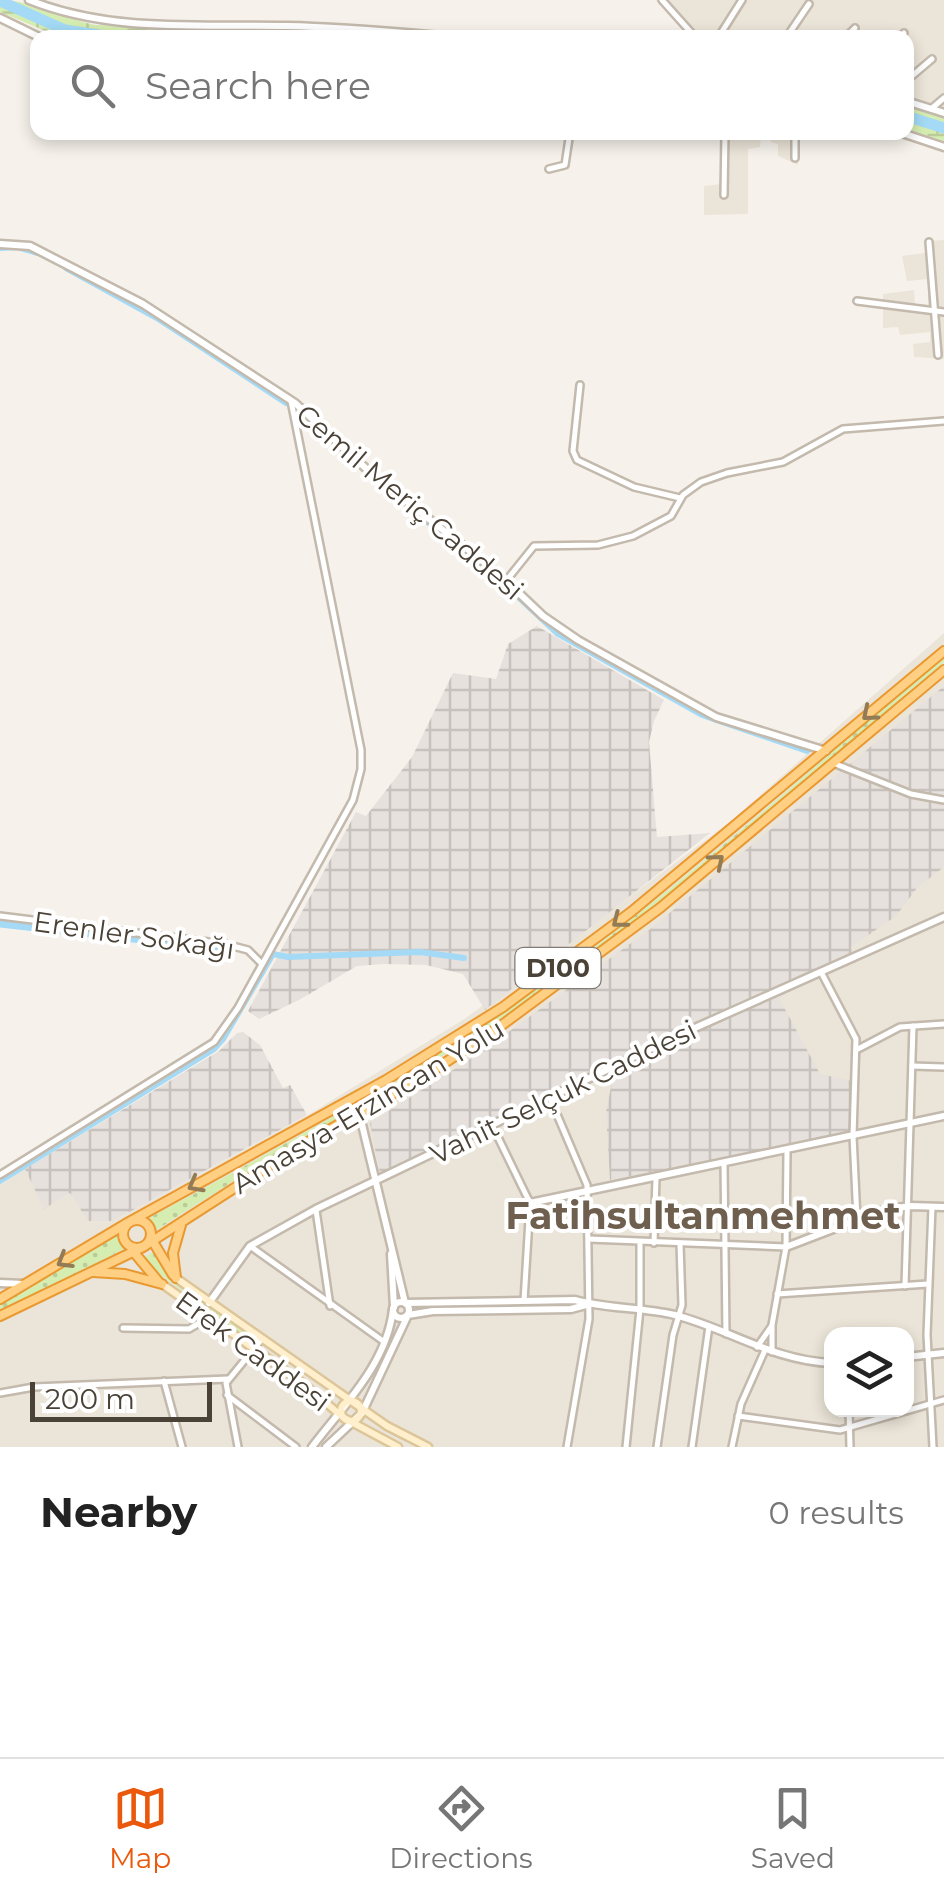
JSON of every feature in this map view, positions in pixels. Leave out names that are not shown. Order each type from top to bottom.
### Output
[{"type":"highway","name":"Amasya-Erzincan Yolu","points":[[0,1299],[129,1222],[386,1080],[503,1006],[631,912],[944,652]]},
{"type":"highway","name":"Amasya-Erzincan Yolu","points":[[151,1239],[286,1154],[447,1061],[574,975],[660,908],[944,670]]},
{"type":"highway","points":[[162,1284],[126,1243],[122,1234],[129,1222],[138,1220],[146,1224],[176,1278]]},
{"type":"highway","points":[[176,1278],[173,1246],[182,1221]]},
{"type":"highway","name":"D100","points":[[0,1316],[133,1252],[151,1239]]},
{"type":"highway","points":[[126,1243],[134,1248],[143,1246]]},
{"type":"highway","points":[[88,1272],[125,1274],[162,1284]]},
{"type":"main road","name":"Erek Caddesi","points":[[176,1278],[346,1401],[428,1447]]},
{"type":"main road","name":"Erek Caddesi","points":[[162,1284],[341,1415],[398,1447]]},
{"type":"main road","name":"Erek Caddesi","points":[[355,1420],[361,1406]]},
{"type":"street","points":[[29,0],[66,15],[118,23],[381,30]]},
{"type":"street","points":[[662,0],[689,30]]},
{"type":"street","points":[[723,30],[742,0]]},
{"type":"street","points":[[791,30],[809,4]]},
{"type":"street","points":[[0,18],[30,33]]},
{"type":"street","points":[[914,74],[932,59]]},
{"type":"street","points":[[931,109],[944,98]]},
{"type":"street","points":[[914,104],[944,113]]},
{"type":"street","points":[[914,137],[944,147]]},
{"type":"street","points":[[549,169],[565,165],[569,140]]},
{"type":"street","points":[[724,195],[725,140]]},
{"type":"street","points":[[795,158],[796,140]]},
{"type":"street","points":[[930,242],[938,356]]},
{"type":"street","name":"Cemil Meriç Caddesi","points":[[0,244],[22,244],[47,253],[143,304],[292,401],[372,474],[565,632],[700,710],[826,751]]},
{"type":"street","points":[[857,301],[944,312]]},
{"type":"street","points":[[580,385],[573,451],[577,460],[634,488],[680,499]]},
{"type":"street","points":[[0,1174],[209,1048],[262,964],[357,791],[361,769],[358,739],[292,401]]},
{"type":"street","points":[[506,581],[534,546],[584,546],[620,540],[667,520],[675,513],[680,499],[708,479],[783,462],[843,429],[944,421]]},
{"type":"street","points":[[833,762],[911,794],[944,800]]},
{"type":"street","name":"Erenler Sokağı","points":[[0,916],[224,944],[254,953],[262,964]]},
{"type":"street","name":"Vahit Selçuk Caddesi","points":[[209,1304],[250,1246],[316,1209],[688,1031],[944,917]]},
{"type":"street","points":[[822,972],[853,1032],[856,1050],[853,1136],[857,1219]]},
{"type":"street","points":[[856,1050],[888,1031],[944,1024]]},
{"type":"street","points":[[906,1286],[912,1026]]},
{"type":"street","points":[[912,1066],[944,1067]]},
{"type":"street","points":[[550,1098],[584,1174],[587,1192],[588,1325],[568,1447]]},
{"type":"street","points":[[359,1112],[378,1180],[391,1253],[409,1308],[361,1406]]},
{"type":"street","points":[[530,1204],[944,1116]]},
{"type":"street","points":[[492,1125],[530,1204],[524,1301]]},
{"type":"street","points":[[732,1447],[738,1416],[772,1324],[786,1247],[787,1152]]},
{"type":"street","points":[[724,1163],[726,1334]]},
{"type":"street","points":[[654,1243],[656,1178]]},
{"type":"street","points":[[588,1238],[786,1247],[880,1211],[910,1206],[944,1207]]},
{"type":"street","points":[[932,1207],[928,1354],[933,1447]]},
{"type":"street","points":[[316,1209],[330,1306]]},
{"type":"street","points":[[626,1447],[640,1309],[640,1242]]},
{"type":"street","points":[[658,1447],[673,1334],[683,1298],[680,1244]]},
{"type":"street","points":[[250,1246],[383,1341]]},
{"type":"street","points":[[391,1253],[398,1318],[433,1311],[572,1309],[587,1305]]},
{"type":"street","points":[[0,1283],[26,1284]]},
{"type":"street","points":[[777,1294],[928,1284]]},
{"type":"street","points":[[312,1447],[368,1376],[398,1303],[575,1300],[587,1305],[678,1316],[765,1350],[804,1361],[824,1362]]},
{"type":"street","points":[[123,1328],[189,1329],[208,1318]]},
{"type":"street","points":[[765,1350],[772,1324]]},
{"type":"street","points":[[692,1447],[710,1326]]},
{"type":"street","points":[[238,1447],[227,1394],[228,1379],[261,1340]]},
{"type":"street","points":[[914,1356],[944,1353]]},
{"type":"street","points":[[0,1393],[34,1386],[228,1379]]},
{"type":"street","points":[[164,1381],[182,1447]]},
{"type":"street","points":[[227,1394],[296,1447]]},
{"type":"street","points":[[738,1416],[822,1430],[850,1429],[944,1400]]},
{"type":"street","points":[[850,1417],[850,1447]]},
{"type":"street","points":[[326,1447],[355,1420]]},
{"type":"shaded area","points":[[656,0],[944,0],[944,117],[914,106],[914,30],[684,30]]},
{"type":"shaded area","points":[[722,140],[761,140],[760,147],[748,149],[748,214],[704,215],[704,186],[722,184]]},
{"type":"shaded area","points":[[798,140],[798,165],[778,156],[778,144],[771,142]]},
{"type":"shaded area","points":[[944,240],[944,359],[914,357],[913,344],[930,342],[930,332],[900,335],[898,327],[883,328],[883,294],[914,290],[915,304],[928,305],[928,279],[907,281],[902,256],[925,253],[925,241]]},
{"type":"shaded area","points":[[537,626],[664,700],[649,742],[657,837],[710,833],[485,1010],[463,974],[426,965],[384,964],[357,966],[259,1019],[248,1011],[356,812],[366,816],[412,757],[453,673],[496,679],[508,644]]},
{"type":"shaded area","points":[[944,633],[944,1447],[0,1447],[0,1185],[25,1169],[44,1208],[70,1193],[113,1221],[308,1115],[466,1018],[730,822]]},
{"type":"shaded area","points":[[944,686],[944,867],[917,888],[896,916],[851,947],[852,953],[779,998],[820,1074],[852,1081],[850,1134],[610,1180],[606,1112],[616,1062],[380,1174],[370,1123],[478,1054],[649,930]]},
{"type":"shaded area","points":[[243,1032],[260,1045],[283,1088],[290,1085],[307,1115],[113,1221],[88,1221],[70,1193],[44,1209],[25,1169],[219,1051]]},
{"type":"green space","points":[[0,0],[24,3],[95,25],[291,30],[43,30],[0,12]]},
{"type":"green space","points":[[914,106],[944,117],[944,142],[914,131]]},
{"type":"green space","points":[[944,657],[944,662],[744,832],[536,994],[443,1056],[155,1231],[147,1219],[404,1075],[551,979],[702,863]]},
{"type":"green space","points":[[116,1234],[124,1249],[0,1311],[0,1305]]},
{"type":"green space","points":[[154,1252],[175,1282],[249,1340],[149,1266],[142,1258]]},
{"type":"waterway","points":[[0,1],[65,30]]},
{"type":"waterway","points":[[914,119],[944,128]]},
{"type":"waterway","points":[[0,248],[17,247],[37,253]]},
{"type":"waterway","points":[[66,268],[157,318],[286,403]]},
{"type":"waterway","points":[[296,410],[315,426]]},
{"type":"waterway","points":[[369,475],[501,581],[558,634],[702,715],[807,751]]},
{"type":"waterway","points":[[0,922],[230,948]]},
{"type":"waterway","points":[[0,1181],[214,1049],[273,954],[288,957],[420,952],[464,958]]},
{"type":"district","name":"Fatihsultanmehmet","points":[[703,1216]]}]
